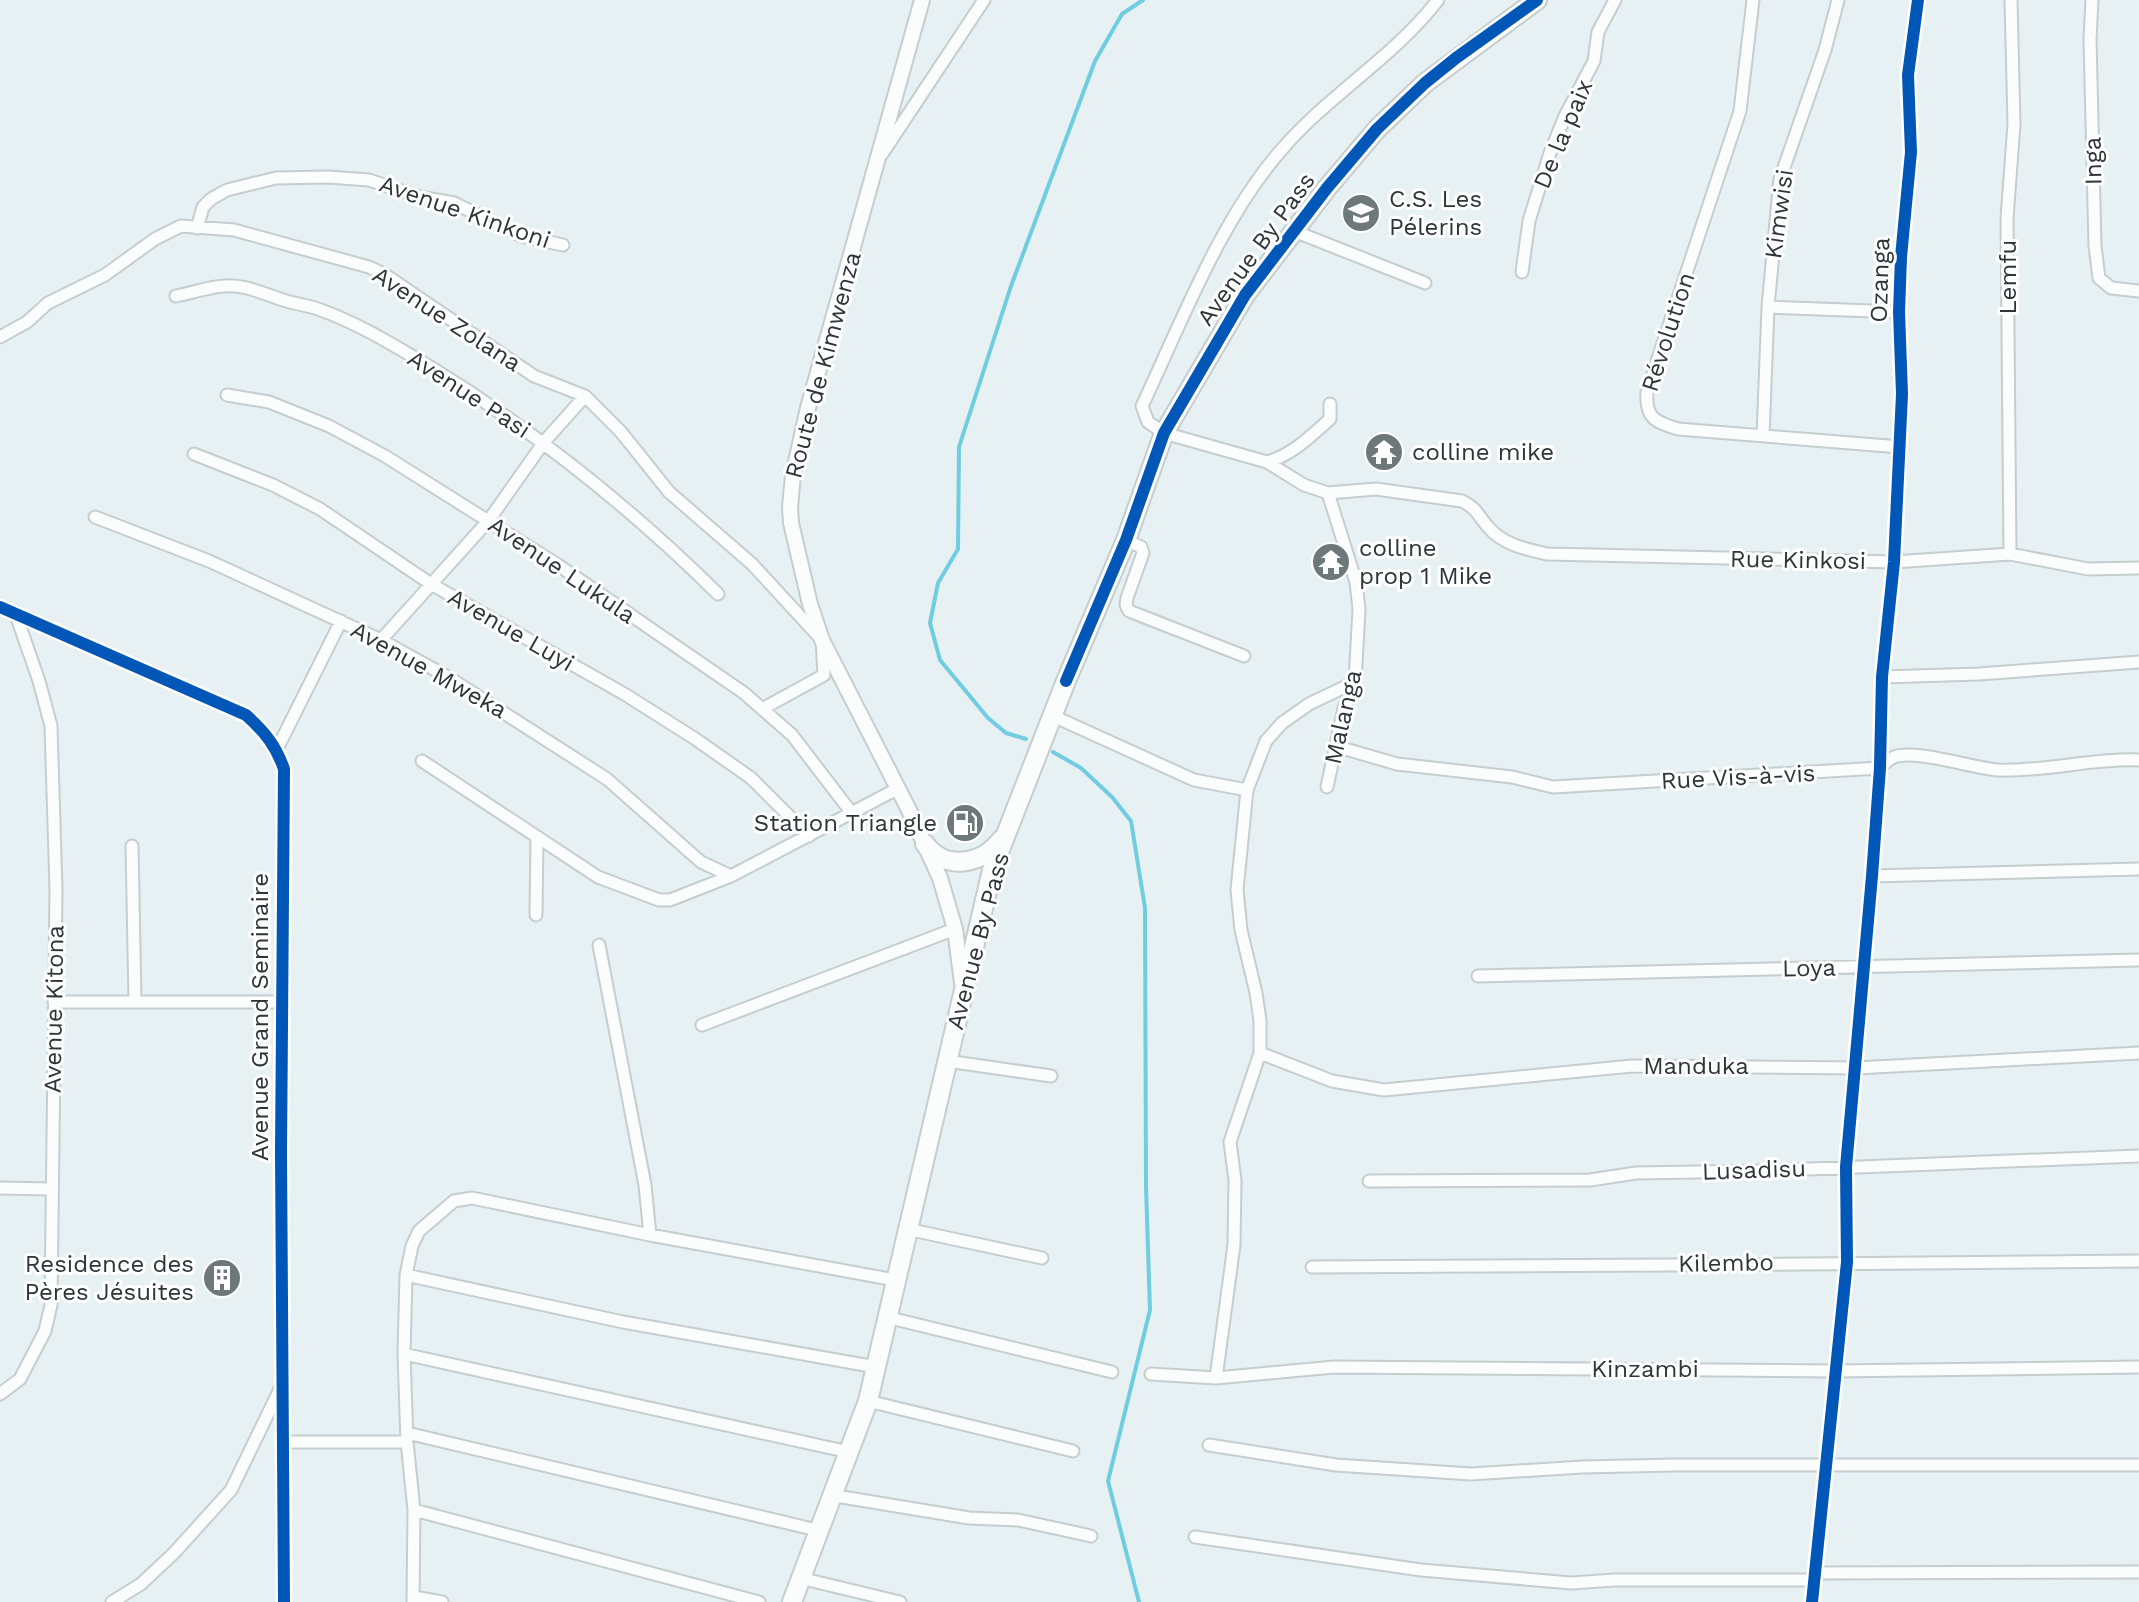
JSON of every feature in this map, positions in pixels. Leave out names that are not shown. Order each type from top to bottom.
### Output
[{"type":"highway","name":"Avenue By Pass","points":[[792,1602],[868,1401],[992,870],[1126,540],[1164,433],[1245,295],[1377,129],[1425,83],[1537,0]]},
{"type":"highway","points":[[925,844],[933,855],[945,861],[973,861],[991,853],[1008,832]]},
{"type":"street","name":"Route de Kimwenza","points":[[922,0],[797,457],[791,523],[822,640],[940,878],[955,929],[963,991]]},
{"type":"street","points":[[878,162],[984,0]]},
{"type":"street","points":[[1328,493],[1304,485],[1267,462],[1164,433],[1148,422],[1142,406],[1207,266],[1256,182],[1284,147],[1374,67],[1438,0]]},
{"type":"street","name":"De la paix","points":[[1522,272],[1529,221],[1550,153],[1565,116],[1594,61],[1598,32],[1615,0]]},
{"type":"street","name":"Révolution","points":[[1753,0],[1740,111],[1647,392],[1649,417],[1669,427],[1711,434],[1900,447]]},
{"type":"street","name":"Kimwisi","points":[[1763,436],[1768,307],[1780,179],[1825,50],[1838,0]]},
{"type":"street","name":"Ozanga","points":[[1812,1602],[1847,1262],[1846,1167],[1872,876],[1880,768],[1882,677],[1894,562],[1902,394],[1899,312],[1901,257],[1911,152],[1908,75],[1918,0]]},
{"type":"street","name":"Lemfu","points":[[2010,554],[2007,218],[2014,124],[2011,0]]},
{"type":"street","name":"Inga","points":[[2092,0],[2090,39],[2095,246],[2099,278],[2111,288],[2139,291]]},
{"type":"street","name":"Avenue Kinkoni","points":[[197,228],[203,207],[227,190],[276,178],[328,177],[369,180],[420,197],[454,203],[521,236],[563,245]]},
{"type":"street","name":"Avenue Zolana","points":[[0,337],[27,322],[48,303],[105,275],[155,239],[181,226],[234,230],[376,271],[534,376],[585,396],[621,432],[669,492],[752,564],[822,640]]},
{"type":"street","points":[[1294,231],[1425,283]]},
{"type":"street","name":"Avenue Pasi","points":[[176,296],[225,286],[253,289],[318,309],[396,346],[544,442],[605,490],[718,594]]},
{"type":"street","points":[[1768,307],[1899,312]]},
{"type":"street","name":"Avenue Lukula","points":[[227,395],[269,402],[329,426],[385,456],[489,520],[719,676],[762,709],[792,735],[851,812]]},
{"type":"street","points":[[381,640],[489,520],[544,442],[585,396]]},
{"type":"street","points":[[1267,462],[1278,459],[1314,434],[1330,419],[1330,404]]},
{"type":"street","name":"Avenue Luyi","points":[[194,454],[273,485],[320,509],[431,584],[626,695],[751,778],[809,836]]},
{"type":"street","name":"Rue Kinkosi","points":[[1328,493],[1376,489],[1462,501],[1474,507],[1501,539],[1519,548],[1547,554],[1894,562],[2010,554],[2088,569],[2139,568]]},
{"type":"street","name":"Malanga","points":[[1327,787],[1344,708],[1355,682],[1359,609],[1356,582],[1328,493]]},
{"type":"street","name":"Avenue Mweka","points":[[95,517],[209,561],[381,640],[448,677],[607,779],[701,862],[731,876]]},
{"type":"street","points":[[1126,540],[1141,547],[1143,553],[1127,598],[1129,611],[1244,656]]},
{"type":"street","points":[[0,607],[246,715],[277,749],[341,621]]},
{"type":"street","name":"Avenue Kitona","points":[[0,1394],[20,1379],[45,1331],[51,1305],[56,890],[51,726],[15,612]]},
{"type":"street","points":[[762,709],[824,675],[822,640]]},
{"type":"street","points":[[1882,677],[1979,674],[2139,662]]},
{"type":"street","points":[[1216,1378],[1234,1245],[1235,1180],[1230,1142],[1260,1053],[1258,1006],[1241,930],[1237,890],[1247,790],[1266,741],[1282,723],[1309,704],[1355,682]]},
{"type":"street","points":[[1053,716],[1194,780],[1247,790]]},
{"type":"street","name":"Rue Vis-à-vis","points":[[1335,746],[1397,764],[1512,777],[1553,787],[1880,768],[1892,758],[1900,756],[1924,757],[1996,770],[2075,766],[2106,759],[2139,760]]},
{"type":"street","name":"Avenue Grand Seminaire","points":[[277,749],[284,769],[284,1602]]},
{"type":"street","points":[[422,761],[598,877],[659,900],[670,900],[731,876],[897,789]]},
{"type":"street","points":[[536,915],[537,837]]},
{"type":"street","points":[[132,846],[135,1001]]},
{"type":"street","points":[[1872,876],[2139,869]]},
{"type":"street","points":[[702,1025],[955,929]]},
{"type":"street","points":[[599,945],[645,1185],[650,1235]]},
{"type":"street","name":"Loya","points":[[1478,976],[2139,960]]},
{"type":"street","points":[[54,1002],[282,1002]]},
{"type":"street","name":"Manduka","points":[[1260,1053],[1332,1081],[1384,1090],[1632,1066],[1856,1068],[2139,1053]]},
{"type":"street","points":[[947,1061],[1051,1076]]},
{"type":"street","name":"Lusadisu","points":[[1369,1181],[1590,1180],[1636,1173],[2139,1156]]},
{"type":"street","points":[[0,1188],[51,1189]]},
{"type":"street","points":[[442,1602],[414,1599],[414,1510],[404,1354],[406,1275],[412,1246],[419,1231],[454,1201],[472,1198],[650,1235],[895,1280]]},
{"type":"street","points":[[907,1229],[1042,1258]]},
{"type":"street","name":"Kilembo","points":[[1312,1267],[2139,1261]]},
{"type":"street","points":[[406,1275],[623,1322],[876,1367]]},
{"type":"street","points":[[886,1317],[1112,1372]]},
{"type":"street","points":[[404,1354],[849,1452]]},
{"type":"street","name":"Kinzambi","points":[[1151,1374],[1216,1378],[1334,1367],[1834,1371],[2139,1367]]},
{"type":"street","points":[[112,1602],[141,1584],[174,1553],[231,1490],[284,1381]]},
{"type":"street","points":[[868,1401],[1073,1451]]},
{"type":"street","points":[[283,1442],[407,1437],[817,1530]]},
{"type":"street","points":[[1209,1445],[1336,1465],[1471,1474],[1582,1467],[2139,1465]]},
{"type":"street","points":[[830,1495],[969,1518],[1018,1520],[1091,1536]]},
{"type":"street","points":[[414,1510],[759,1602]]},
{"type":"street","points":[[1195,1537],[1421,1570],[1571,1583],[2139,1572]]},
{"type":"street","points":[[800,1578],[900,1602]]},
{"type":"waterway","points":[[1026,739],[1006,733],[988,718],[940,660],[930,623],[938,583],[958,549],[959,447],[1011,286],[1095,61],[1122,14],[1143,0]]},
{"type":"waterway","points":[[1053,752],[1081,768],[1112,797],[1131,821],[1145,908],[1146,1187],[1150,1310],[1108,1481],[1139,1602]]},
{"type":"cycle path","points":[[1066,681],[1126,540],[1164,433],[1245,295],[1327,188],[1377,129],[1456,58],[1537,0]]},
{"type":"cycle path","points":[[1812,1602],[1847,1262],[1846,1167],[1872,876],[1880,768],[1882,677],[1894,562],[1902,394],[1899,312],[1901,257],[1911,152],[1908,75],[1918,0]]},
{"type":"cycle path","points":[[0,607],[246,715],[269,740],[284,769],[281,1153],[284,1602]]},
{"type":"place","name":"C.S. Les Pélerins","points":[[1361,213]]},
{"type":"place","name":"colline mike","points":[[1384,452]]},
{"type":"place","name":"colline prop 1 Mike","points":[[1331,562]]},
{"type":"place","name":"Station Triangle","points":[[965,823]]},
{"type":"place","name":"Residence des Pères Jésuites","points":[[222,1278]]}]
